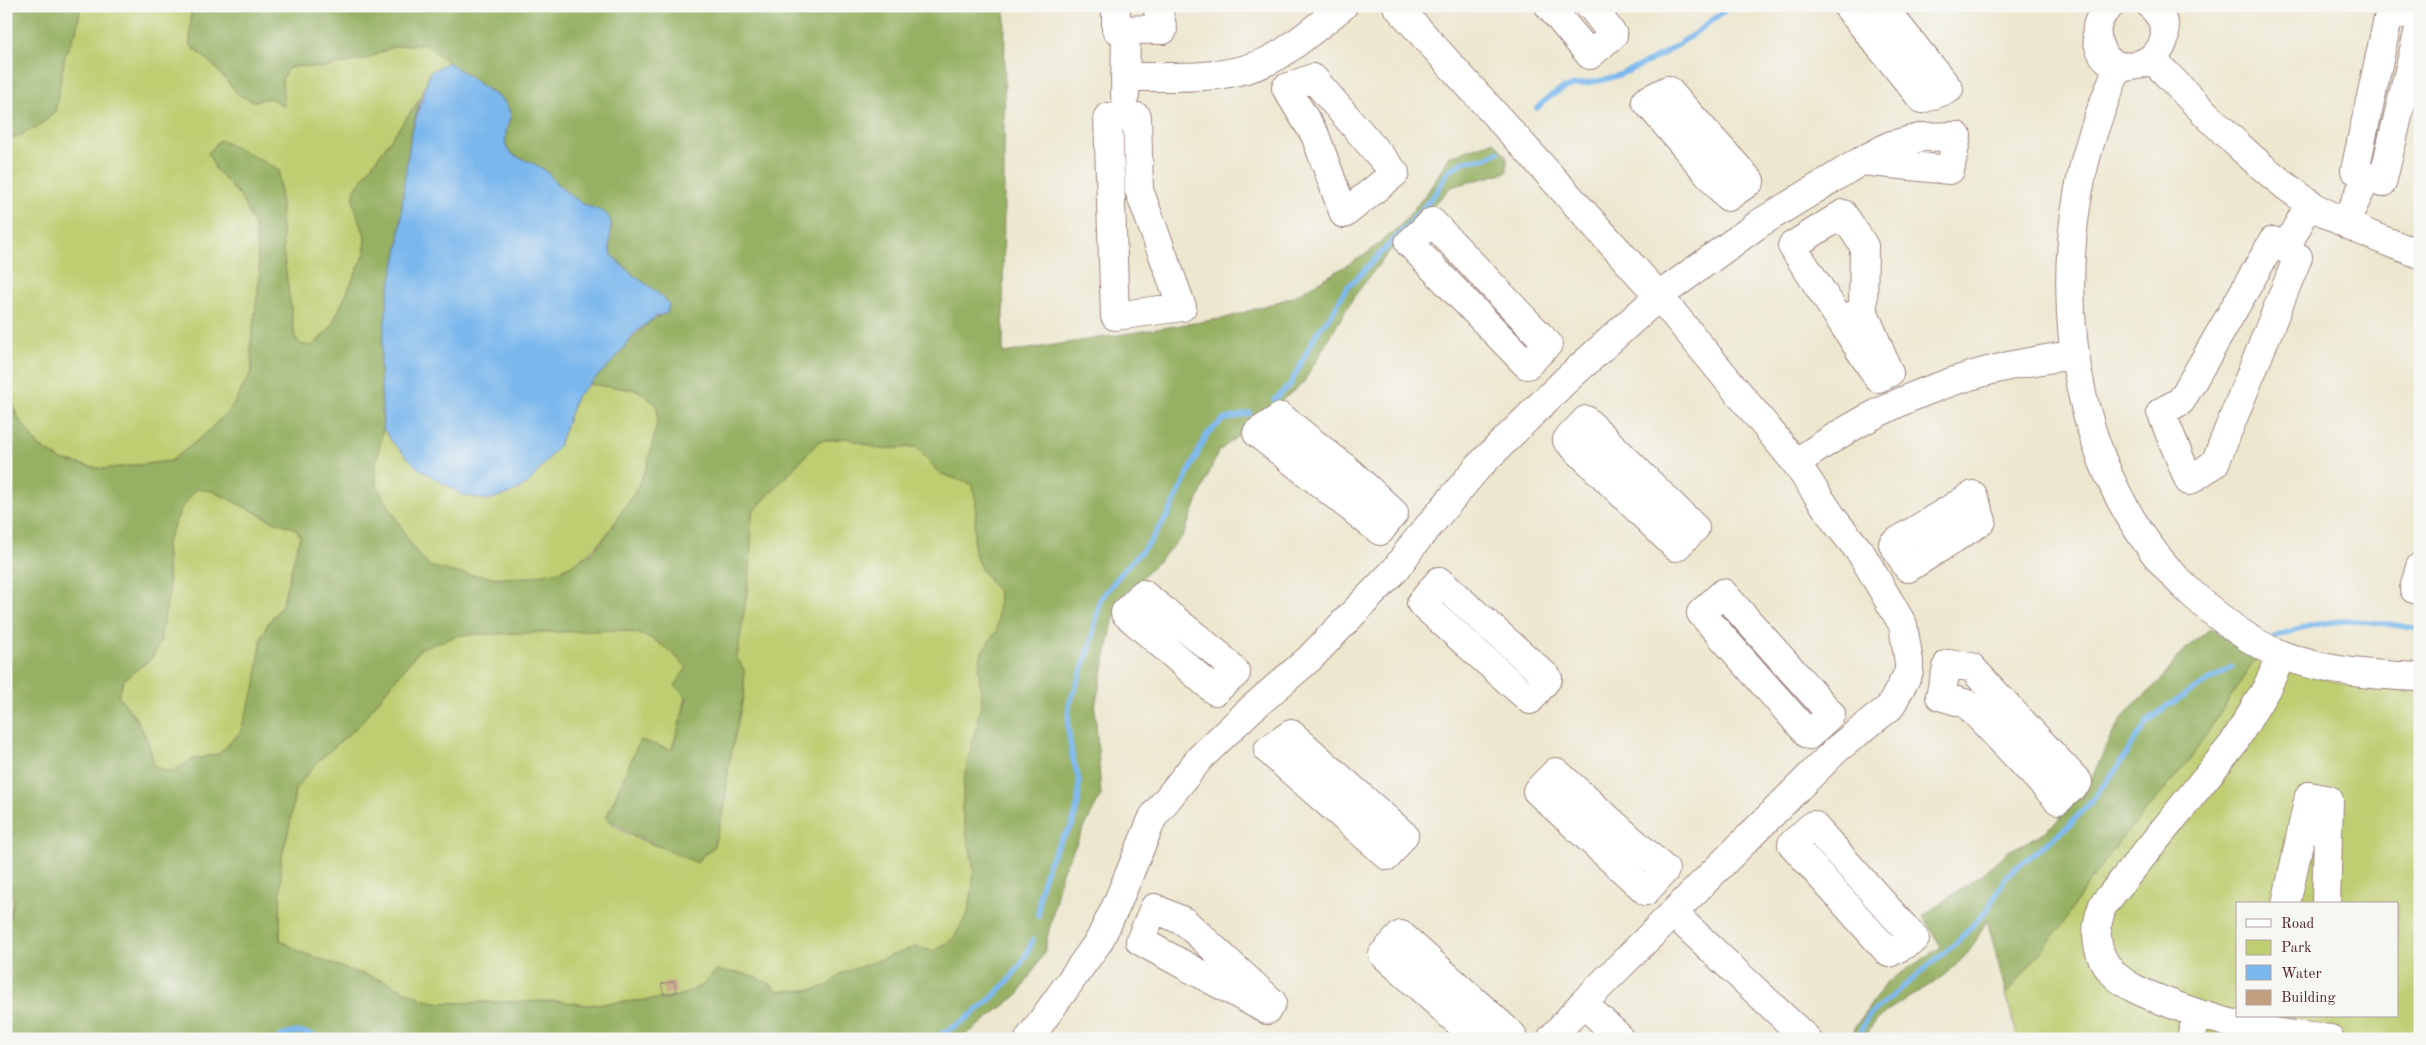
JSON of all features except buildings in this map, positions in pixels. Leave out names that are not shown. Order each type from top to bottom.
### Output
[{"type":"street","points":[[1124,117],[1125,77],[1121,18],[1163,30],[1157,6]]},
{"type":"street","points":[[1125,77],[1216,75],[1252,67],[1281,54],[1343,6]]},
{"type":"street","points":[[1397,6],[1659,296],[1796,463],[1835,521],[1873,571],[1903,625],[1909,662],[1909,672],[1890,707],[1837,749],[1583,1003],[1551,1039]]},
{"type":"street","points":[[1549,6],[1590,55],[1613,35],[1591,6]]},
{"type":"street","points":[[1847,6],[1922,99],[1949,88],[1882,6]]},
{"type":"street","points":[[2101,9],[2098,24],[2098,44],[2102,54],[2119,66],[2130,67],[2142,65],[2152,59],[2163,42],[2160,8]]},
{"type":"street","points":[[2420,14],[2389,14],[2355,170],[2382,183],[2420,24]]},
{"type":"street","points":[[1281,54],[1298,83]]},
{"type":"street","points":[[2152,59],[2234,142],[2310,203],[2387,242],[2420,254]]},
{"type":"street","points":[[2119,66],[2092,135],[2076,208],[2071,282],[2075,355],[2087,417],[2096,446],[2121,503],[2137,530],[2172,574],[2201,602],[2226,622],[2282,655],[2352,672],[2420,677]]},
{"type":"street","points":[[1312,78],[1395,172],[1344,214],[1315,135],[1286,88],[1298,83],[1312,78]]},
{"type":"street","points":[[1937,94],[1938,135]]},
{"type":"street","points":[[1108,116],[1124,117],[1137,117],[1139,190],[1182,307],[1115,316],[1108,116]]},
{"type":"street","points":[[1029,1039],[1099,941],[1153,818],[1200,758],[1250,710],[1309,659],[1396,569],[1412,546],[1478,467],[1659,296],[1760,223],[1861,161],[1891,146],[1923,137],[1938,135],[1957,136],[1950,170],[1861,161]]},
{"type":"street","points":[[2345,222],[2368,176]]},
{"type":"street","points":[[1739,189],[1760,223]]},
{"type":"street","points":[[1799,200],[1816,230]]},
{"type":"street","points":[[2285,249],[2310,203]]},
{"type":"street","points":[[1843,214],[1864,246],[1852,316],[1792,246],[1816,230],[1843,214]]},
{"type":"street","points":[[1432,222],[1548,344],[1538,354],[1527,364],[1409,243],[1432,222]]},
{"type":"street","points":[[2273,241],[2285,249],[2298,256],[2215,463],[2189,482],[2161,412],[2182,401],[2273,241]]},
{"type":"street","points":[[1538,354],[1578,429]]},
{"type":"street","points":[[1796,463],[1860,420],[1930,388],[2003,366],[2075,355]]},
{"type":"street","points":[[1281,417],[1350,472],[1394,513],[1388,521],[1380,531],[1258,433],[1281,417]]},
{"type":"street","points":[[1586,420],[1695,528],[1676,546],[1567,440],[1578,429],[1586,420]]},
{"type":"street","points":[[1388,521],[1412,546]]},
{"type":"street","points":[[1873,571],[1900,556]]},
{"type":"street","points":[[2420,567],[2414,589],[2420,590]]},
{"type":"street","points":[[1396,569],[1430,592]]},
{"type":"street","points":[[1439,581],[1548,678],[1530,700],[1421,603],[1430,592],[1439,581]]},
{"type":"street","points":[[1723,593],[1831,714],[1820,725],[1809,735],[1701,613],[1723,593]]},
{"type":"street","points":[[2282,655],[2266,689],[2233,744],[2110,895],[2098,916],[2096,928],[2098,946],[2110,971],[2118,979],[2194,1026],[2242,1028],[2291,1026],[2330,1039]]},
{"type":"street","points":[[1948,664],[1971,667],[2078,782],[2058,800],[1967,704],[1940,696],[1944,680],[1948,664]]},
{"type":"street","points":[[1909,672],[1944,680]]},
{"type":"street","points":[[1225,683],[1279,742]]},
{"type":"street","points":[[1820,725],[1837,749]]},
{"type":"street","points":[[1291,734],[1404,835],[1388,856],[1268,750],[1279,742],[1291,734]]},
{"type":"street","points":[[1556,772],[1665,870],[1655,881],[1646,891],[1537,791],[1556,772]]},
{"type":"street","points":[[2286,902],[2309,796],[2329,800],[2326,902]]},
{"type":"street","points":[[1775,813],[1803,834]]},
{"type":"street","points":[[1813,825],[1915,939],[1889,953],[1792,844],[1803,834],[1813,825]]},
{"type":"street","points":[[1655,881],[1677,910],[1807,1039]]},
{"type":"street","points":[[1116,906],[1148,924]]},
{"type":"street","points":[[1477,1039],[1383,954],[1401,934],[1512,1035],[1509,1039]]},
{"type":"street","points":[[1583,1003],[1624,1038]]},
{"type":"green space","points":[[6,6],[81,6],[76,31],[65,55],[55,112],[36,128],[6,141]]},
{"type":"green space","points":[[81,6],[191,6],[190,45],[212,64],[240,96],[254,101],[270,98],[288,68],[300,66],[321,68],[366,59],[393,47],[424,43],[448,62],[430,72],[420,99],[355,189],[358,219],[365,235],[365,253],[331,327],[313,346],[302,345],[295,338],[283,251],[279,169],[229,184],[240,196],[255,227],[260,276],[251,343],[252,371],[231,409],[202,437],[171,461],[103,469],[61,460],[39,446],[17,416],[6,382],[6,141],[36,128],[55,112],[65,55],[76,31]]},
{"type":"green space","points":[[191,6],[1005,6],[1003,353],[1226,318],[1293,297],[1366,254],[1401,225],[1427,193],[1450,156],[1494,141],[1507,157],[1507,172],[1451,187],[1387,254],[1353,298],[1303,383],[1218,452],[1183,536],[1117,603],[1095,707],[1101,795],[1062,872],[1044,953],[1018,995],[961,1039],[6,1039],[6,930],[14,899],[6,891],[6,382],[17,416],[39,446],[61,460],[103,469],[171,461],[202,437],[231,409],[252,371],[251,343],[260,276],[255,227],[240,196],[216,170],[208,153],[220,140],[279,169],[283,251],[295,338],[302,345],[313,346],[331,327],[365,253],[365,235],[353,202],[355,189],[420,99],[411,135],[404,183],[399,243],[388,295],[380,365],[383,428],[376,466],[376,484],[412,546],[429,566],[457,573],[498,578],[529,577],[563,570],[591,553],[603,540],[633,495],[647,466],[658,419],[657,405],[638,390],[587,384],[611,363],[644,327],[667,313],[629,270],[612,256],[609,243],[611,224],[606,214],[583,204],[559,186],[546,171],[514,157],[506,147],[505,132],[511,114],[504,101],[424,43],[393,47],[366,59],[321,68],[300,66],[288,68],[282,80],[284,106],[270,98],[254,101],[240,96],[212,64],[190,45]],"holes":[[[846,438],[880,449],[917,447],[939,473],[971,484],[976,501],[975,553],[982,569],[999,593],[997,630],[982,652],[979,668],[982,701],[964,780],[962,811],[974,868],[973,887],[968,913],[953,939],[934,951],[915,947],[840,974],[829,985],[814,990],[778,991],[756,977],[715,971],[703,985],[682,995],[659,999],[586,1005],[560,1001],[439,1003],[422,999],[388,982],[301,952],[280,940],[281,860],[290,824],[295,790],[318,761],[358,726],[421,648],[460,635],[619,630],[650,638],[671,652],[687,667],[675,686],[687,698],[672,750],[640,740],[606,818],[631,834],[697,863],[702,856],[713,848],[724,809],[729,763],[744,693],[744,670],[737,658],[750,571],[752,513],[819,441]],[[196,489],[212,491],[271,520],[296,529],[300,536],[282,605],[267,625],[261,640],[256,684],[240,732],[219,754],[194,759],[173,771],[164,771],[154,766],[149,745],[141,728],[118,696],[124,679],[152,658],[160,642],[169,590],[166,544],[181,509]]]},
{"type":"green space","points":[[587,384],[638,390],[657,405],[657,427],[652,451],[643,475],[632,499],[601,541],[583,557],[564,569],[555,573],[533,577],[460,574],[441,570],[425,563],[412,545],[376,484],[374,470],[383,428],[393,443],[559,445],[576,397]]},
{"type":"green space","points":[[846,438],[880,449],[917,447],[939,473],[971,484],[976,501],[975,553],[988,579],[999,593],[997,631],[982,652],[979,668],[982,701],[964,780],[962,811],[974,869],[973,887],[968,913],[953,939],[934,951],[915,947],[841,974],[829,985],[814,990],[778,991],[769,983],[703,985],[682,995],[659,999],[586,1005],[560,1001],[439,1003],[422,999],[388,982],[301,952],[280,940],[281,860],[290,824],[295,789],[318,761],[358,726],[421,648],[460,635],[619,630],[650,638],[671,652],[688,667],[683,709],[671,750],[640,740],[606,818],[626,833],[663,848],[702,856],[713,848],[724,809],[729,763],[744,693],[744,670],[737,658],[750,571],[752,513],[819,441]]},
{"type":"green space","points":[[197,488],[212,491],[271,520],[296,528],[300,536],[282,605],[267,625],[261,640],[256,685],[240,732],[219,754],[194,759],[173,771],[164,771],[154,766],[149,745],[142,728],[118,696],[124,679],[152,658],[169,590],[166,544],[181,509]]},
{"type":"green space","points":[[2210,629],[2256,658],[2191,758],[2120,841],[2082,892],[2061,927],[2006,994],[1987,919],[1970,950],[1954,967],[1882,1016],[1869,1030],[1866,1039],[1853,1039],[1855,1027],[1886,983],[1941,947],[1923,916],[1979,876],[2007,852],[2040,835],[2055,823],[2089,784],[2111,736],[2129,709],[2161,680],[2183,651]]},
{"type":"green space","points":[[2256,658],[2298,672],[2356,686],[2420,690],[2420,1039],[2018,1039],[2006,994],[2061,927],[2082,892],[2120,841],[2191,758]]},
{"type":"green space","points":[[6,891],[14,899],[6,930]]},
{"type":"water","points":[[448,62],[504,101],[511,114],[505,141],[511,153],[545,170],[572,197],[606,214],[611,224],[610,247],[614,257],[669,304],[667,313],[655,317],[636,332],[613,361],[576,397],[559,445],[528,484],[509,494],[487,500],[463,495],[418,468],[393,443],[383,428],[380,365],[388,295],[399,243],[404,183],[411,135],[430,72]]},
{"type":"waterway","points":[[1537,108],[1548,98],[1567,87],[1604,80],[1632,70],[1690,37],[1730,6]]},
{"type":"waterway","points":[[1274,400],[1290,385],[1316,334],[1332,314],[1345,290],[1409,224],[1437,191],[1449,170],[1466,161],[1487,158],[1498,152]]},
{"type":"waterway","points":[[1038,916],[1040,891],[1048,864],[1060,841],[1072,826],[1078,803],[1079,780],[1072,756],[1068,727],[1069,705],[1090,648],[1100,600],[1122,572],[1149,543],[1168,515],[1207,434],[1223,420],[1250,413]]},
{"type":"waterway","points":[[2274,637],[2313,625],[2346,621],[2363,621],[2420,629]]},
{"type":"waterway","points":[[1860,1039],[1862,1028],[1868,1016],[1955,944],[1988,909],[2006,876],[2067,827],[2089,804],[2115,771],[2147,722],[2167,706],[2232,667]]},
{"type":"waterway","points":[[932,1039],[962,1021],[992,998],[1017,970],[1033,939]]},
{"type":"waterway","points":[[277,1039],[294,1032],[311,1034],[323,1039]]}]
